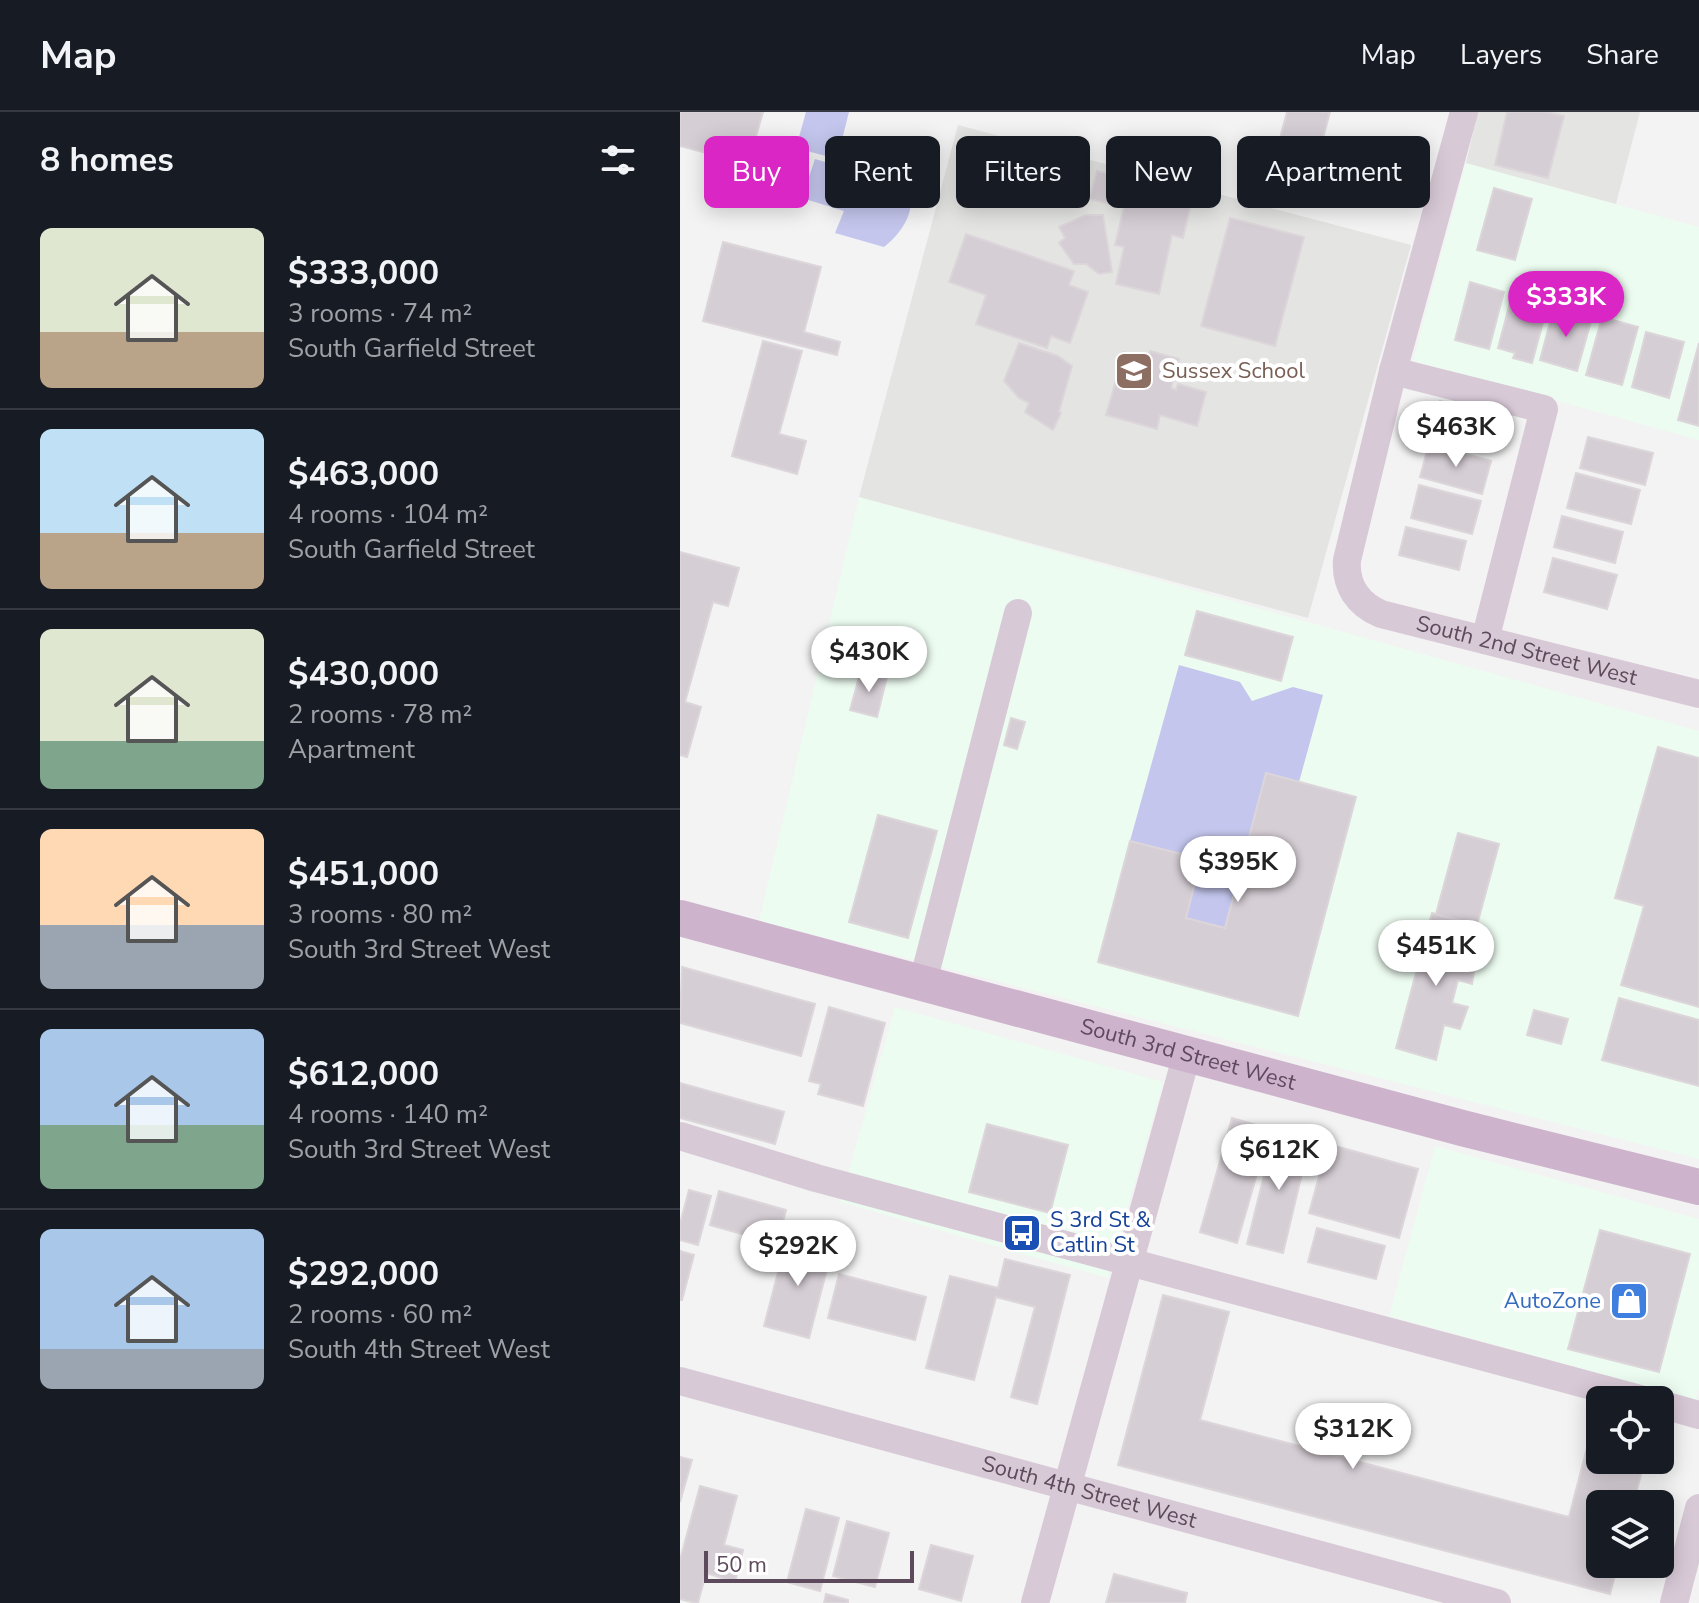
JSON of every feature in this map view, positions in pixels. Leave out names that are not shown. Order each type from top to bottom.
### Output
[{"type":"main road","name":"South 3rd Street West","points":[[680,918],[1699,1187]]},
{"type":"street","points":[[1464,112],[1393,371],[1544,409],[1485,640]]},
{"type":"street","name":"South 2nd Street West","points":[[1393,371],[1347,560],[1348,577],[1358,600],[1381,614],[1699,694]]},
{"type":"street","points":[[923,982],[1018,613]]},
{"type":"street","points":[[1035,1603],[1187,1054]]},
{"type":"street","points":[[680,1136],[816,1178],[1592,1386]]},
{"type":"street","name":"South 4th Street West","points":[[680,1381],[1497,1603]]},
{"type":"street","points":[[1674,1408],[1699,1415]]},
{"type":"street","points":[[1674,1603],[1699,1508]]},
{"type":"shaded area","points":[[806,112],[849,112],[843,136],[825,136],[825,156],[809,151],[809,136],[799,136]]},
{"type":"shaded area","points":[[1478,112],[1640,112],[1616,204],[1466,163]]},
{"type":"shaded area","name":"Sussex School","points":[[958,125],[1000,136],[956,136],[956,208],[1090,208],[1090,160],[1106,164],[1106,208],[1221,208],[1221,195],[1237,199],[1237,208],[1271,208],[1411,245],[1308,618],[859,497],[936,208],[940,208],[940,193]]},
{"type":"shaded area","points":[[815,159],[825,162],[825,205],[809,200],[809,177]]},
{"type":"shaded area","points":[[1466,163],[1699,227],[1699,440],[1413,361]]},
{"type":"shaded area","points":[[834,208],[910,208],[906,221],[884,247],[835,233],[844,211]]},
{"type":"shaded area","points":[[859,497],[1699,731],[1699,1159],[759,921]]},
{"type":"shaded area","points":[[1179,665],[1240,682],[1252,701],[1293,687],[1323,695],[1299,782],[1266,773],[1225,928],[1186,918],[1201,859],[1130,841]]},
{"type":"shaded area","points":[[895,1007],[1163,1082],[1108,1278],[840,1202]]},
{"type":"shaded area","points":[[1435,1146],[1699,1219],[1699,1389],[1696,1400],[1674,1394],[1674,1386],[1645,1386],[1389,1316]]},
{"type":"building","points":[[680,112],[763,112],[756,136],[704,136],[704,152],[680,146]]},
{"type":"building","points":[[1287,112],[1330,112],[1324,136],[1281,136]]},
{"type":"building","points":[[1507,112],[1547,112],[1564,116],[1548,178],[1495,165]]},
{"type":"building","points":[[1097,171],[1106,173],[1106,203],[1090,199]]},
{"type":"building","points":[[1494,188],[1532,199],[1515,260],[1477,250]]},
{"type":"building","points":[[1124,208],[1190,208],[1183,238],[1172,235],[1159,294],[1116,284],[1124,247],[1115,245]]},
{"type":"building","points":[[1086,215],[1103,215],[1112,272],[1099,274],[1086,264],[1074,264],[1059,243],[1065,238],[1059,227]]},
{"type":"building","points":[[1230,218],[1304,237],[1275,346],[1201,326]]},
{"type":"building","points":[[966,234],[1074,271],[1069,285],[1088,292],[1070,343],[1051,336],[1047,348],[976,324],[986,295],[949,282]]},
{"type":"building","points":[[723,242],[821,267],[804,332],[840,342],[837,355],[703,321]]},
{"type":"building","points":[[1470,282],[1504,292],[1489,349],[1455,340]]},
{"type":"building","points":[[1512,295],[1548,304],[1532,363],[1513,358],[1515,353],[1498,348]]},
{"type":"building","points":[[1554,307],[1592,318],[1577,371],[1540,360]]},
{"type":"building","points":[[1602,317],[1638,327],[1622,385],[1586,375]]},
{"type":"building","points":[[1646,332],[1684,342],[1669,398],[1632,387]]},
{"type":"building","points":[[763,341],[802,351],[779,434],[806,441],[797,474],[732,456]]},
{"type":"building","points":[[1019,343],[1058,356],[1072,366],[1061,413],[1053,430],[1025,412],[1029,403],[1019,398],[1004,381]]},
{"type":"building","points":[[1699,343],[1699,426],[1678,420]]},
{"type":"building","points":[[1150,351],[1179,359],[1171,388],[1176,390],[1178,384],[1206,392],[1197,426],[1160,415],[1157,429],[1106,415],[1124,352],[1148,359]]},
{"type":"building","points":[[1440,401],[1501,417],[1493,448],[1432,433]]},
{"type":"building","points":[[1588,437],[1653,453],[1645,485],[1580,468]]},
{"type":"building","points":[[1429,444],[1491,461],[1482,494],[1420,477]]},
{"type":"building","points":[[1576,473],[1640,490],[1631,524],[1567,508]]},
{"type":"building","points":[[1419,485],[1481,501],[1472,534],[1411,518]]},
{"type":"building","points":[[1562,516],[1623,532],[1615,563],[1554,547]]},
{"type":"building","points":[[1406,527],[1466,541],[1459,570],[1399,555]]},
{"type":"building","points":[[680,552],[739,568],[728,606],[713,602],[685,702],[701,707],[687,757],[680,755]]},
{"type":"building","points":[[1553,558],[1617,575],[1607,609],[1544,592]]},
{"type":"building","points":[[1197,611],[1293,637],[1281,681],[1185,655]]},
{"type":"building","points":[[861,670],[887,677],[877,717],[850,710]]},
{"type":"building","points":[[1011,718],[1025,722],[1017,749],[1004,745]]},
{"type":"building","points":[[1658,747],[1699,758],[1699,1007],[1621,985],[1644,906],[1615,898]]},
{"type":"building","points":[[1266,773],[1356,797],[1298,1016],[1098,962],[1130,841],[1201,859],[1186,918],[1225,928]]},
{"type":"building","points":[[878,815],[937,831],[908,938],[849,922]]},
{"type":"building","points":[[1458,833],[1499,844],[1477,925],[1436,914]]},
{"type":"building","points":[[1432,913],[1472,925],[1462,969],[1474,972],[1472,984],[1458,980],[1452,1003],[1468,1007],[1460,1029],[1444,1025],[1436,1060],[1396,1048]]},
{"type":"building","points":[[682,967],[815,1004],[801,1056],[680,1023]]},
{"type":"building","points":[[1619,998],[1699,1020],[1699,1086],[1602,1060]]},
{"type":"building","points":[[829,1007],[885,1023],[863,1106],[818,1094],[821,1084],[809,1081]]},
{"type":"building","points":[[1534,1010],[1568,1019],[1561,1044],[1527,1035]]},
{"type":"building","points":[[680,1083],[784,1112],[775,1144],[680,1118]]},
{"type":"building","points":[[1232,1118],[1270,1129],[1237,1243],[1200,1232]]},
{"type":"building","points":[[987,1124],[1068,1145],[1050,1213],[969,1192]]},
{"type":"building","points":[[1275,1131],[1310,1140],[1283,1253],[1247,1244]]},
{"type":"building","points":[[1328,1144],[1418,1169],[1399,1238],[1309,1213]]},
{"type":"building","points":[[689,1190],[711,1196],[698,1245],[680,1240],[680,1224]]},
{"type":"building","points":[[719,1191],[786,1210],[777,1244],[710,1225]]},
{"type":"building","points":[[1317,1228],[1385,1246],[1376,1279],[1308,1262]]},
{"type":"building","name":"AutoZone","points":[[1600,1230],[1690,1254],[1659,1372],[1568,1349]]},
{"type":"building","points":[[787,1238],[832,1250],[809,1338],[764,1326]]},
{"type":"building","points":[[680,1251],[694,1255],[682,1300],[680,1300]]},
{"type":"building","points":[[1005,1259],[1070,1275],[1037,1404],[1011,1397],[1035,1307],[996,1297],[974,1380],[926,1368],[950,1276],[998,1288]]},
{"type":"building","points":[[839,1274],[926,1297],[915,1340],[828,1318]]},
{"type":"building","points":[[1163,1295],[1229,1312],[1200,1420],[1569,1517],[1586,1452],[1586,1474],[1641,1474],[1637,1490],[1586,1490],[1586,1578],[1614,1578],[1610,1594],[1118,1465]]},
{"type":"building","points":[[680,1457],[692,1460],[680,1502]]},
{"type":"building","points":[[700,1486],[737,1496],[724,1545],[743,1550],[735,1582],[706,1573],[698,1603],[695,1603],[680,1599],[680,1560]]},
{"type":"building","points":[[806,1509],[839,1518],[820,1591],[787,1582]]},
{"type":"building","points":[[847,1521],[889,1533],[875,1587],[833,1576]]},
{"type":"building","points":[[931,1545],[973,1556],[961,1601],[919,1589]]},
{"type":"building","points":[[1114,1574],[1187,1593],[1185,1603],[1106,1603]]},
{"type":"building","points":[[826,1594],[848,1600],[848,1603],[824,1603]]},
{"type":"place","name":"Sussex School","points":[[1134,371]]},
{"type":"place","name":"S 3rd St & Catlin St","points":[[1022,1233]]},
{"type":"place","name":"AutoZone","points":[[1629,1301]]}]
